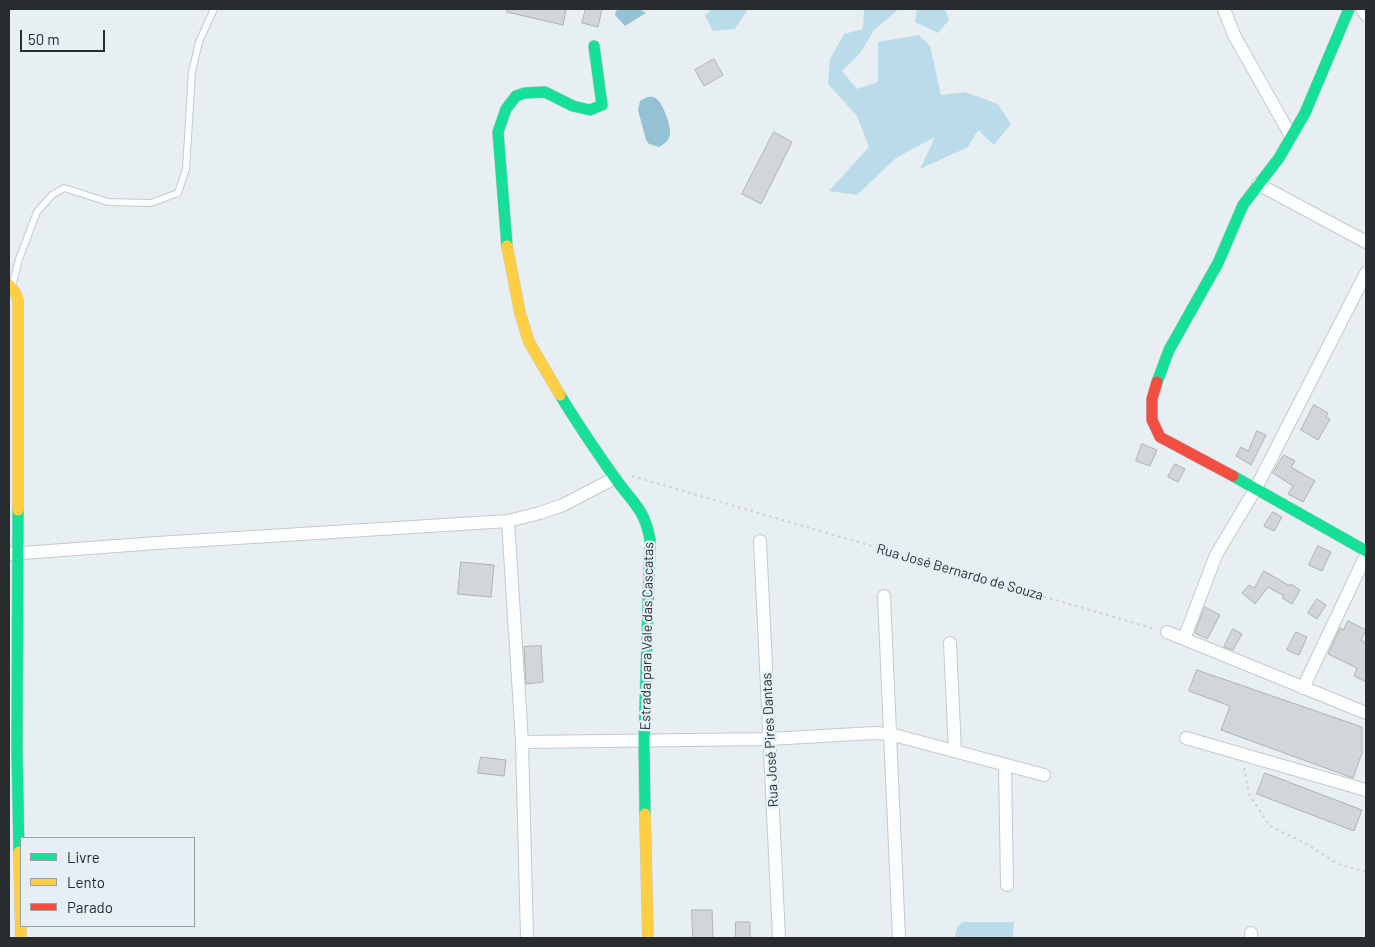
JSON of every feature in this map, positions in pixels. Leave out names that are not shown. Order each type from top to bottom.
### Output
[{"type":"street","points":[[1224,9],[1234,35],[1291,136]]},
{"type":"street","points":[[1349,9],[1305,112],[1270,171],[1258,184],[1239,212],[1218,261],[1169,350],[1155,382],[1151,402],[1155,431],[1160,437],[1256,488],[1366,551]]},
{"type":"street","points":[[1362,9],[1366,15]]},
{"type":"street","name":"Estrada para Vale das Cascatas","points":[[594,46],[602,105],[590,110],[574,106],[545,92],[525,93],[516,96],[506,109],[498,132],[507,246],[520,313],[529,342],[565,404],[642,512],[648,527],[650,540],[644,740],[648,938]]},
{"type":"street","points":[[1258,184],[1366,242]]},
{"type":"street","points":[[1184,639],[1216,555],[1256,488],[1366,273]]},
{"type":"street","points":[[10,287],[16,294],[18,301],[14,554],[20,938]]},
{"type":"street","points":[[14,554],[508,521],[540,514],[563,505],[616,478]]},
{"type":"street","points":[[508,521],[522,742],[528,938]]},
{"type":"street","name":"Rua José Pires Dantas","points":[[760,541],[780,938]]},
{"type":"street","points":[[1304,688],[1366,555]]},
{"type":"street","points":[[884,596],[899,938]]},
{"type":"street","points":[[1167,632],[1366,713]]},
{"type":"street","points":[[950,644],[955,751]]},
{"type":"street","points":[[522,742],[770,739],[874,733],[890,734],[1044,775]]},
{"type":"street","points":[[1186,738],[1366,790]]},
{"type":"street","points":[[1005,765],[1007,885]]},
{"type":"lane","points":[[10,287],[37,212],[52,195],[64,188],[108,202],[151,203],[178,193],[186,169],[192,72],[199,42],[214,9]]},
{"type":"path","name":"Rua José Bernardo de Souza","points":[[630,475],[1167,632]]},
{"type":"path","points":[[1241,754],[1249,794],[1270,826],[1303,842],[1338,864],[1366,872]]},
{"type":"shaded area","points":[[621,9],[639,9],[646,13],[625,26],[615,15],[616,11]]},
{"type":"shaded area","points":[[711,9],[748,9],[735,29],[713,31],[705,16]]},
{"type":"shaded area","points":[[864,9],[899,9],[874,30],[861,52],[842,71],[857,89],[878,82],[878,42],[919,35],[930,46],[941,95],[965,92],[998,104],[1011,124],[994,145],[978,130],[968,147],[920,169],[935,137],[896,158],[857,195],[829,191],[869,147],[857,116],[828,84],[830,59],[844,34],[863,29]]},
{"type":"shaded area","points":[[917,9],[945,9],[949,20],[938,33],[915,22]]},
{"type":"shaded area","points":[[647,97],[653,97],[658,100],[669,123],[669,139],[659,147],[649,144],[646,140],[638,110],[640,101]]},
{"type":"shaded area","points":[[963,922],[1014,922],[1013,938],[954,938],[958,926]]},
{"type":"building","points":[[508,9],[566,9],[563,25],[507,12]]},
{"type":"building","points":[[586,9],[602,9],[598,27],[582,23]]},
{"type":"building","points":[[714,59],[723,75],[704,86],[695,70]]},
{"type":"building","points":[[774,132],[792,142],[761,204],[742,194]]},
{"type":"building","points":[[1314,405],[1328,413],[1326,417],[1330,419],[1318,440],[1301,430]]},
{"type":"building","points":[[1257,431],[1266,435],[1251,465],[1236,456],[1241,447],[1248,451]]},
{"type":"building","points":[[1142,444],[1157,450],[1150,466],[1136,461]]},
{"type":"building","points":[[1284,455],[1295,461],[1291,467],[1315,481],[1303,502],[1288,494],[1293,486],[1273,473]]},
{"type":"building","points":[[1175,464],[1185,469],[1178,482],[1168,477]]},
{"type":"building","points":[[1273,512],[1282,517],[1274,531],[1264,526]]},
{"type":"building","points":[[1318,546],[1331,552],[1322,571],[1309,565]]},
{"type":"building","points":[[461,562],[494,565],[491,597],[458,594]]},
{"type":"building","points":[[1264,571],[1300,590],[1292,604],[1282,598],[1284,596],[1268,587],[1255,604],[1242,593],[1249,585],[1254,588]]},
{"type":"building","points":[[1317,599],[1326,605],[1317,619],[1308,613]]},
{"type":"building","points":[[1205,607],[1220,615],[1207,639],[1195,633]]},
{"type":"building","points":[[1348,621],[1366,630],[1361,640],[1366,643],[1366,682],[1354,676],[1357,668],[1328,654],[1340,628],[1343,630]]},
{"type":"building","points":[[1233,629],[1242,634],[1233,650],[1224,647]]},
{"type":"building","points":[[1296,632],[1307,637],[1299,655],[1287,650]]},
{"type":"building","points":[[541,646],[543,682],[526,684],[524,647]]},
{"type":"building","points":[[1197,670],[1362,727],[1362,753],[1353,778],[1221,730],[1230,706],[1189,691]]},
{"type":"building","points":[[481,757],[506,760],[504,776],[478,773]]},
{"type":"building","points":[[1265,773],[1362,810],[1354,831],[1257,794]]},
{"type":"building","points":[[692,910],[712,910],[713,938],[693,938]]},
{"type":"building","points":[[736,922],[750,922],[750,938],[736,938]]},
{"type":"traffic: fast","points":[[1157,382],[1169,350],[1218,263],[1243,205],[1279,158],[1305,113],[1349,9]]},
{"type":"traffic: fast","points":[[507,246],[498,132],[506,109],[516,96],[525,93],[545,92],[573,106],[590,110],[602,105],[594,46]]},
{"type":"traffic: fast","points":[[560,395],[601,458],[637,506],[648,529],[650,540],[644,740],[645,814]]},
{"type":"traffic: fast","points":[[1233,476],[1366,551]]},
{"type":"traffic: fast","points":[[18,510],[17,751],[19,852]]},
{"type":"traffic: slow","points":[[507,246],[520,313],[529,342],[560,395]]},
{"type":"traffic: slow","points":[[9,285],[16,294],[18,301],[18,510]]},
{"type":"traffic: slow","points":[[645,814],[648,938]]},
{"type":"traffic: slow","points":[[19,852],[20,895]]},
{"type":"traffic: slow","points":[[21,927],[21,938]]},
{"type":"traffic: jam","points":[[1157,382],[1152,399],[1152,420],[1160,437],[1233,476]]}]
